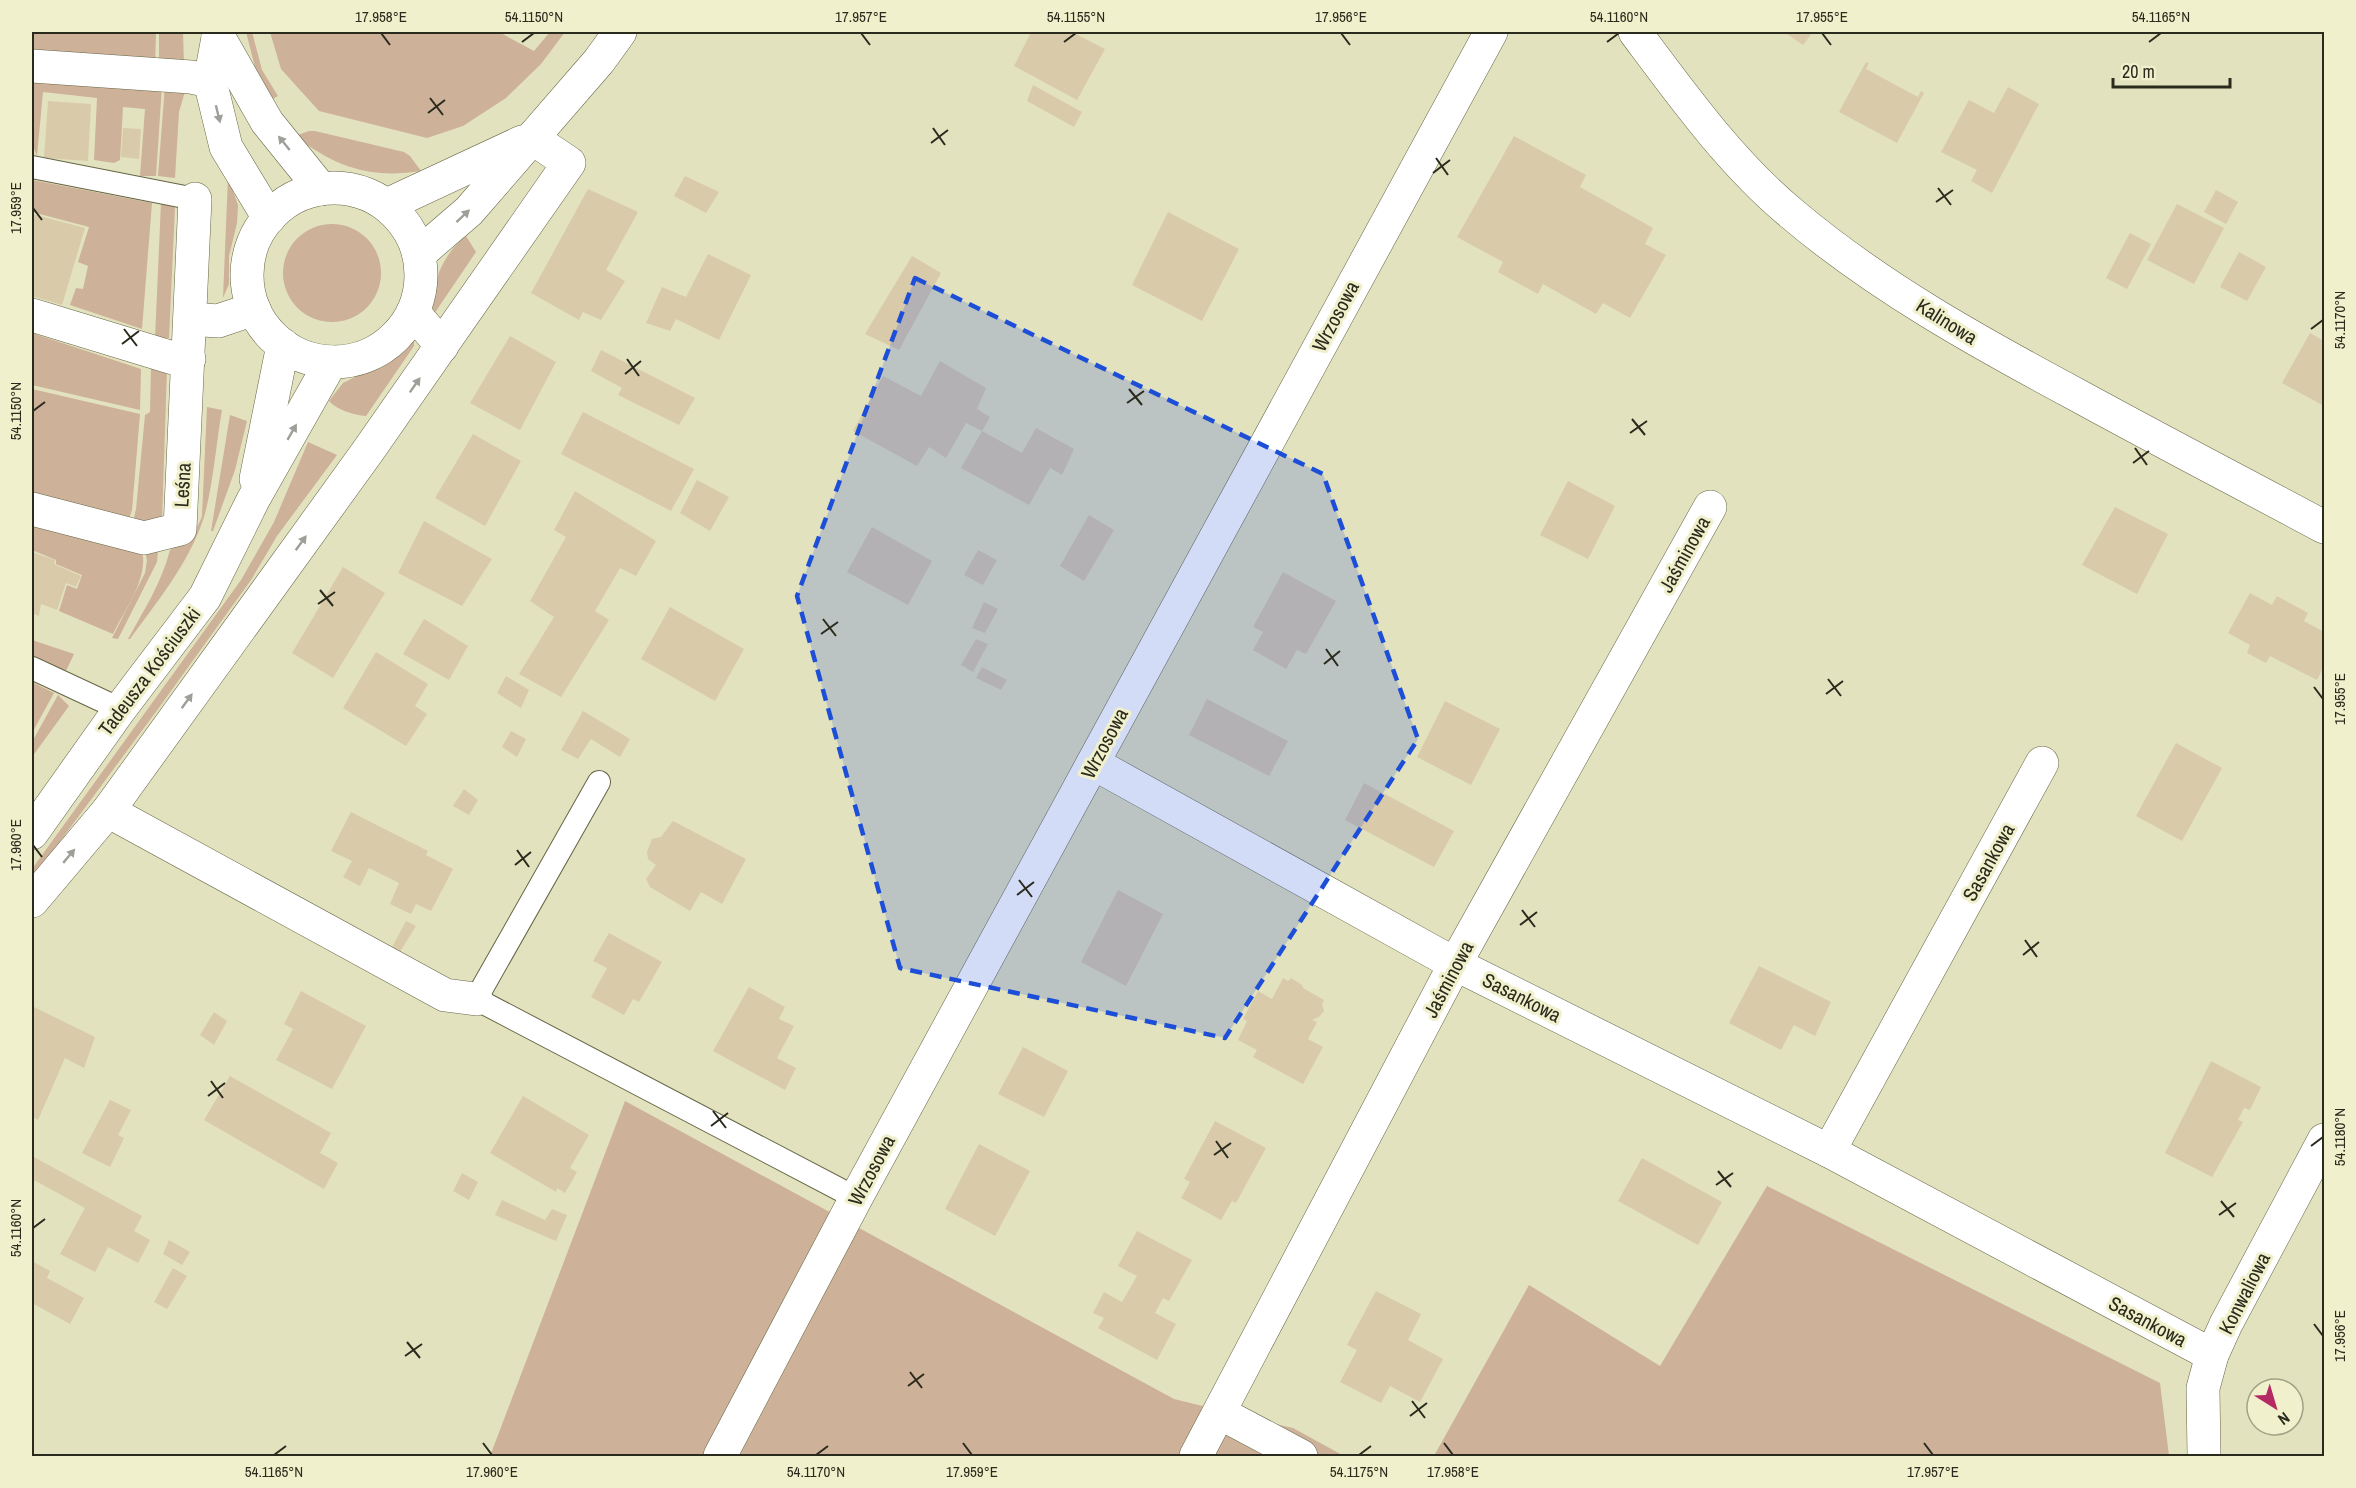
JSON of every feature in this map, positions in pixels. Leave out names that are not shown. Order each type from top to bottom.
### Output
[{"type":"street","points":[[419,254],[469,211],[599,61],[620,32]]},
{"type":"street","name":"Wrzosowa","points":[[720,1456],[856,1198],[1491,32]]},
{"type":"street","name":"Kalinowa","points":[[1635,32],[1696,112],[1737,160],[1790,212],[1849,258],[1959,330],[2325,527]]},
{"type":"street","points":[[218,34],[210,81],[226,147],[268,218]]},
{"type":"street","points":[[218,34],[267,122],[321,189]]},
{"type":"street","points":[[32,66],[191,77],[210,81]]},
{"type":"street","points":[[32,901],[108,811],[442,346],[569,163],[532,138]]},
{"type":"street","points":[[387,205],[532,138]]},
{"type":"street","points":[[344,188],[366,194],[387,205],[412,235],[419,254],[422,274],[413,312],[399,334],[379,349],[356,359],[331,362],[306,357],[283,345],[266,329],[254,309],[248,285],[249,261],[256,238],[268,218],[283,204],[302,194],[321,189],[344,188]]},
{"type":"street","name":"Leśna","points":[[32,509],[144,538],[180,529],[195,199]]},
{"type":"street","points":[[190,319],[218,321],[254,309]]},
{"type":"street","points":[[413,312],[442,346]]},
{"type":"street","points":[[32,315],[173,358],[189,359]]},
{"type":"street","name":"Tadeusza Kościuszki","points":[[252,500],[283,345]]},
{"type":"street","name":"Tadeusza Kościuszki","points":[[32,833],[120,709],[205,597],[252,500],[331,362]]},
{"type":"street","name":"Jaśminowa","points":[[1196,1456],[1455,964],[1710,507]]},
{"type":"street","name":"Sasankowa","points":[[1094,763],[1455,964],[1829,1151],[2212,1355]]},
{"type":"street","name":"Sasankowa","points":[[1829,1151],[2042,763]]},
{"type":"street","points":[[108,811],[445,995],[476,999]]},
{"type":"street","name":"Konwaliowa","points":[[2204,1456],[2203,1388],[2212,1355],[2325,1140]]},
{"type":"street","points":[[1220,1413],[1301,1456]]},
{"type":"lane","points":[[32,167],[195,199]]},
{"type":"lane","points":[[32,668],[120,709]]},
{"type":"lane","points":[[599,782],[476,999],[856,1198]]},
{"type":"highlighted area","points":[[915,278],[1323,474],[1418,739],[1225,1038],[900,968],[797,596]]},
{"type":"shaded area","points":[[32,32],[156,32],[155,67],[32,59]]},
{"type":"shaded area","points":[[159,32],[183,32],[184,66],[159,66]]},
{"type":"shaded area","points":[[246,32],[252,32],[262,70],[278,96],[269,101],[255,67]]},
{"type":"shaded area","points":[[270,32],[499,32],[534,51],[550,32],[565,32],[541,64],[506,98],[463,126],[427,138],[319,111],[281,69]]},
{"type":"shaded area","points":[[32,76],[162,86],[156,176],[140,176],[145,109],[123,107],[120,160],[114,163],[94,160],[97,98],[43,92],[37,156],[32,144]]},
{"type":"shaded area","points":[[165,85],[186,88],[179,112],[175,178],[158,176]]},
{"type":"shaded area","points":[[309,131],[404,152],[410,156],[421,171],[369,172],[339,163],[295,136]]},
{"type":"shaded area","points":[[228,177],[238,205],[237,223],[229,256],[229,284],[223,298]]},
{"type":"shaded area","points":[[32,180],[152,203],[142,329],[70,305],[76,288],[83,289],[88,266],[78,262],[89,227],[32,212]]},
{"type":"shaded area","points":[[161,203],[175,207],[169,338],[155,338]]},
{"type":"shaded area","points":[[332,224],[351,228],[366,239],[377,254],[381,273],[377,292],[366,307],[351,318],[332,322],[313,318],[298,307],[287,292],[283,273],[287,254],[298,239],[313,228]]},
{"type":"shaded area","points":[[466,236],[476,252],[434,314],[433,293],[440,271],[451,251]]},
{"type":"shaded area","points":[[32,333],[141,369],[140,410],[32,385]]},
{"type":"shaded area","points":[[414,335],[414,346],[366,416],[346,412],[329,401],[343,383],[393,358]]},
{"type":"shaded area","points":[[151,367],[167,369],[162,521],[132,526],[136,509],[145,415],[150,412]]},
{"type":"shaded area","points":[[32,389],[140,414],[132,510],[128,522],[32,493]]},
{"type":"shaded area","points":[[207,407],[222,410],[212,480],[203,520],[189,552],[171,582],[128,639],[157,585],[170,550],[197,528],[202,516]]},
{"type":"shaded area","points":[[230,415],[247,421],[235,470],[213,531],[211,531]]},
{"type":"shaded area","points":[[308,442],[337,455],[277,536],[251,580],[33,878],[32,869],[241,580],[274,522]]},
{"type":"shaded area","points":[[32,521],[142,550],[143,561],[139,582],[113,634],[59,611],[67,585],[77,589],[82,575],[32,550]]},
{"type":"shaded area","points":[[144,548],[158,551],[157,562],[118,639],[112,638],[145,573],[147,560]]},
{"type":"shaded area","points":[[32,640],[74,654],[64,675],[32,661]]},
{"type":"shaded area","points":[[32,682],[54,693],[32,733]]},
{"type":"shaded area","points":[[58,695],[69,706],[32,757],[32,742]]},
{"type":"shaded area","points":[[625,1101],[1174,1399],[1293,1428],[1344,1456],[490,1456]]},
{"type":"shaded area","points":[[1767,1186],[2160,1383],[2169,1456],[1434,1456],[1529,1285],[1660,1366]]},
{"type":"building","points":[[1031,32],[1072,32],[1105,49],[1077,100],[1014,66]]},
{"type":"building","points":[[1784,32],[1813,32],[1803,45]]},
{"type":"building","points":[[1866,62],[1869,63],[1866,69],[1918,97],[1921,91],[1924,93],[1897,143],[1839,112]]},
{"type":"building","points":[[1033,85],[1082,112],[1074,127],[1027,101]]},
{"type":"building","points":[[2008,87],[2039,104],[1992,193],[1971,181],[1977,170],[1941,152],[1969,100],[1994,113]]},
{"type":"building","points":[[48,101],[91,104],[88,161],[44,158]]},
{"type":"building","points":[[123,128],[141,129],[139,159],[121,157]]},
{"type":"building","points":[[1514,136],[1586,175],[1580,187],[1653,228],[1645,244],[1666,255],[1630,318],[1603,303],[1596,314],[1543,284],[1538,294],[1498,272],[1503,262],[1457,237]]},
{"type":"building","points":[[685,176],[719,192],[706,213],[674,196]]},
{"type":"building","points":[[588,189],[638,212],[606,270],[625,281],[601,320],[583,312],[579,320],[531,293]]},
{"type":"building","points":[[2216,190],[2238,202],[2226,224],[2204,212]]},
{"type":"building","points":[[2177,204],[2224,228],[2194,284],[2147,260]]},
{"type":"building","points":[[1168,212],[1239,249],[1202,321],[1132,285]]},
{"type":"building","points":[[32,214],[85,228],[62,305],[32,296]]},
{"type":"building","points":[[2130,233],[2151,244],[2127,289],[2106,278]]},
{"type":"building","points":[[2239,252],[2266,267],[2247,301],[2220,287]]},
{"type":"building","points":[[708,254],[751,275],[719,340],[676,319],[670,331],[646,323],[662,287],[686,297]]},
{"type":"building","points":[[912,256],[941,273],[899,350],[865,334]]},
{"type":"building","points":[[2310,333],[2324,341],[2324,406],[2282,383]]},
{"type":"building","points":[[510,336],[556,362],[520,430],[470,403]]},
{"type":"building","points":[[601,350],[695,398],[679,425],[618,395],[622,388],[591,371]]},
{"type":"building","points":[[940,361],[986,388],[977,409],[990,417],[982,431],[966,423],[946,458],[929,447],[917,466],[853,431],[883,376],[921,396]]},
{"type":"building","points":[[583,412],[694,469],[671,511],[561,454]]},
{"type":"building","points":[[1036,428],[1074,449],[1062,475],[1050,468],[1029,505],[961,468],[982,431],[1022,453]]},
{"type":"building","points":[[473,434],[521,461],[485,526],[435,498]]},
{"type":"building","points":[[697,480],[729,497],[710,531],[680,513]]},
{"type":"building","points":[[1568,481],[1615,506],[1588,559],[1540,535]]},
{"type":"building","points":[[575,491],[656,541],[636,576],[620,568],[595,611],[609,620],[561,697],[519,674],[554,617],[530,601],[566,537],[554,530]]},
{"type":"building","points":[[2115,507],[2168,534],[2137,594],[2082,565]]},
{"type":"building","points":[[1089,515],[1114,530],[1084,581],[1060,566]]},
{"type":"building","points":[[424,521],[492,559],[462,606],[398,573]]},
{"type":"building","points":[[872,527],[932,561],[908,605],[847,572]]},
{"type":"building","points":[[978,550],[997,560],[983,585],[964,575]]},
{"type":"building","points":[[32,552],[55,560],[54,564],[81,576],[76,587],[66,583],[57,610],[41,604],[39,616],[32,613]]},
{"type":"building","points":[[343,567],[385,593],[333,678],[292,653]]},
{"type":"building","points":[[1283,572],[1336,601],[1306,654],[1297,650],[1286,669],[1253,650],[1263,632],[1253,627]]},
{"type":"building","points":[[2250,593],[2272,605],[2277,596],[2308,613],[2304,621],[2324,632],[2324,666],[2317,680],[2270,656],[2266,663],[2247,653],[2250,645],[2228,633]]},
{"type":"building","points":[[984,602],[998,609],[985,633],[972,628]]},
{"type":"building","points":[[670,607],[744,649],[715,701],[641,659]]},
{"type":"building","points":[[424,619],[468,646],[449,680],[403,654]]},
{"type":"building","points":[[976,639],[988,644],[973,672],[961,665]]},
{"type":"building","points":[[376,652],[428,684],[415,706],[427,714],[406,746],[343,708]]},
{"type":"building","points":[[982,667],[1007,680],[1001,690],[976,678]]},
{"type":"building","points":[[506,676],[529,690],[521,708],[497,693]]},
{"type":"building","points":[[1207,699],[1288,741],[1269,776],[1189,735]]},
{"type":"building","points":[[1445,701],[1500,729],[1471,785],[1417,757]]},
{"type":"building","points":[[583,711],[630,739],[620,757],[591,739],[578,759],[561,750]]},
{"type":"building","points":[[511,731],[526,739],[517,757],[502,747]]},
{"type":"building","points":[[2176,743],[2222,768],[2182,841],[2136,816]]},
{"type":"building","points":[[1364,783],[1454,831],[1434,867],[1345,820]]},
{"type":"building","points":[[464,789],[478,800],[469,815],[453,806]]},
{"type":"building","points":[[351,812],[428,851],[426,855],[453,869],[431,911],[416,904],[411,914],[390,904],[399,883],[369,868],[360,886],[343,877],[352,861],[331,851]]},
{"type":"building","points":[[673,821],[746,859],[722,904],[701,892],[690,911],[650,887],[646,879],[656,865],[648,859],[647,852],[652,839],[661,837]]},
{"type":"building","points":[[1118,890],[1163,914],[1126,986],[1081,962]]},
{"type":"building","points":[[406,921],[416,926],[398,955],[390,951]]},
{"type":"building","points":[[609,933],[662,962],[639,1002],[633,999],[624,1015],[591,997],[607,968],[593,961]]},
{"type":"building","points":[[1759,966],[1831,1002],[1815,1036],[1794,1025],[1781,1050],[1729,1023]]},
{"type":"building","points":[[1283,978],[1288,981],[1291,978],[1324,1000],[1322,1004],[1324,1011],[1312,1020],[1317,1022],[1308,1039],[1323,1047],[1303,1084],[1253,1057],[1257,1050],[1238,1040],[1247,1021],[1243,1019],[1258,991],[1272,999]]},
{"type":"building","points":[[749,987],[785,1007],[779,1019],[794,1026],[777,1058],[796,1068],[785,1090],[713,1051]]},
{"type":"building","points":[[301,991],[366,1026],[332,1089],[276,1060],[293,1029],[284,1024]]},
{"type":"building","points":[[32,1006],[95,1037],[84,1068],[65,1058],[38,1120],[32,1117]]},
{"type":"building","points":[[214,1012],[227,1021],[214,1045],[200,1035]]},
{"type":"building","points":[[1023,1047],[1068,1071],[1044,1117],[998,1094]]},
{"type":"building","points":[[2211,1061],[2261,1087],[2250,1110],[2244,1108],[2238,1120],[2243,1122],[2212,1177],[2165,1153]]},
{"type":"building","points":[[230,1076],[331,1133],[320,1153],[338,1163],[324,1189],[204,1120]]},
{"type":"building","points":[[523,1096],[589,1135],[570,1168],[577,1172],[565,1193],[557,1188],[556,1192],[490,1153]]},
{"type":"building","points":[[110,1100],[131,1110],[118,1135],[124,1138],[110,1167],[82,1153]]},
{"type":"building","points":[[1215,1121],[1266,1148],[1236,1203],[1232,1201],[1221,1220],[1181,1198],[1190,1182],[1184,1179]]},
{"type":"building","points":[[979,1144],[1030,1171],[995,1236],[945,1209]]},
{"type":"building","points":[[32,1156],[142,1216],[134,1231],[150,1240],[138,1263],[108,1247],[95,1272],[60,1254],[85,1208],[32,1179]]},
{"type":"building","points":[[1642,1158],[1722,1202],[1698,1245],[1618,1201]]},
{"type":"building","points":[[462,1173],[478,1182],[469,1200],[453,1191]]},
{"type":"building","points":[[502,1200],[545,1220],[552,1209],[567,1215],[556,1241],[495,1215]]},
{"type":"building","points":[[1137,1231],[1192,1260],[1169,1301],[1163,1298],[1155,1313],[1176,1324],[1157,1360],[1098,1328],[1104,1318],[1093,1313],[1104,1292],[1122,1302],[1137,1276],[1118,1266]]},
{"type":"building","points":[[169,1240],[190,1252],[182,1265],[163,1254]]},
{"type":"building","points":[[32,1261],[50,1271],[47,1278],[84,1298],[70,1324],[32,1303]]},
{"type":"building","points":[[173,1268],[187,1276],[167,1309],[154,1302]]},
{"type":"building","points":[[1376,1291],[1421,1314],[1408,1340],[1443,1359],[1420,1402],[1390,1386],[1381,1403],[1340,1382],[1357,1350],[1347,1345]]}]
